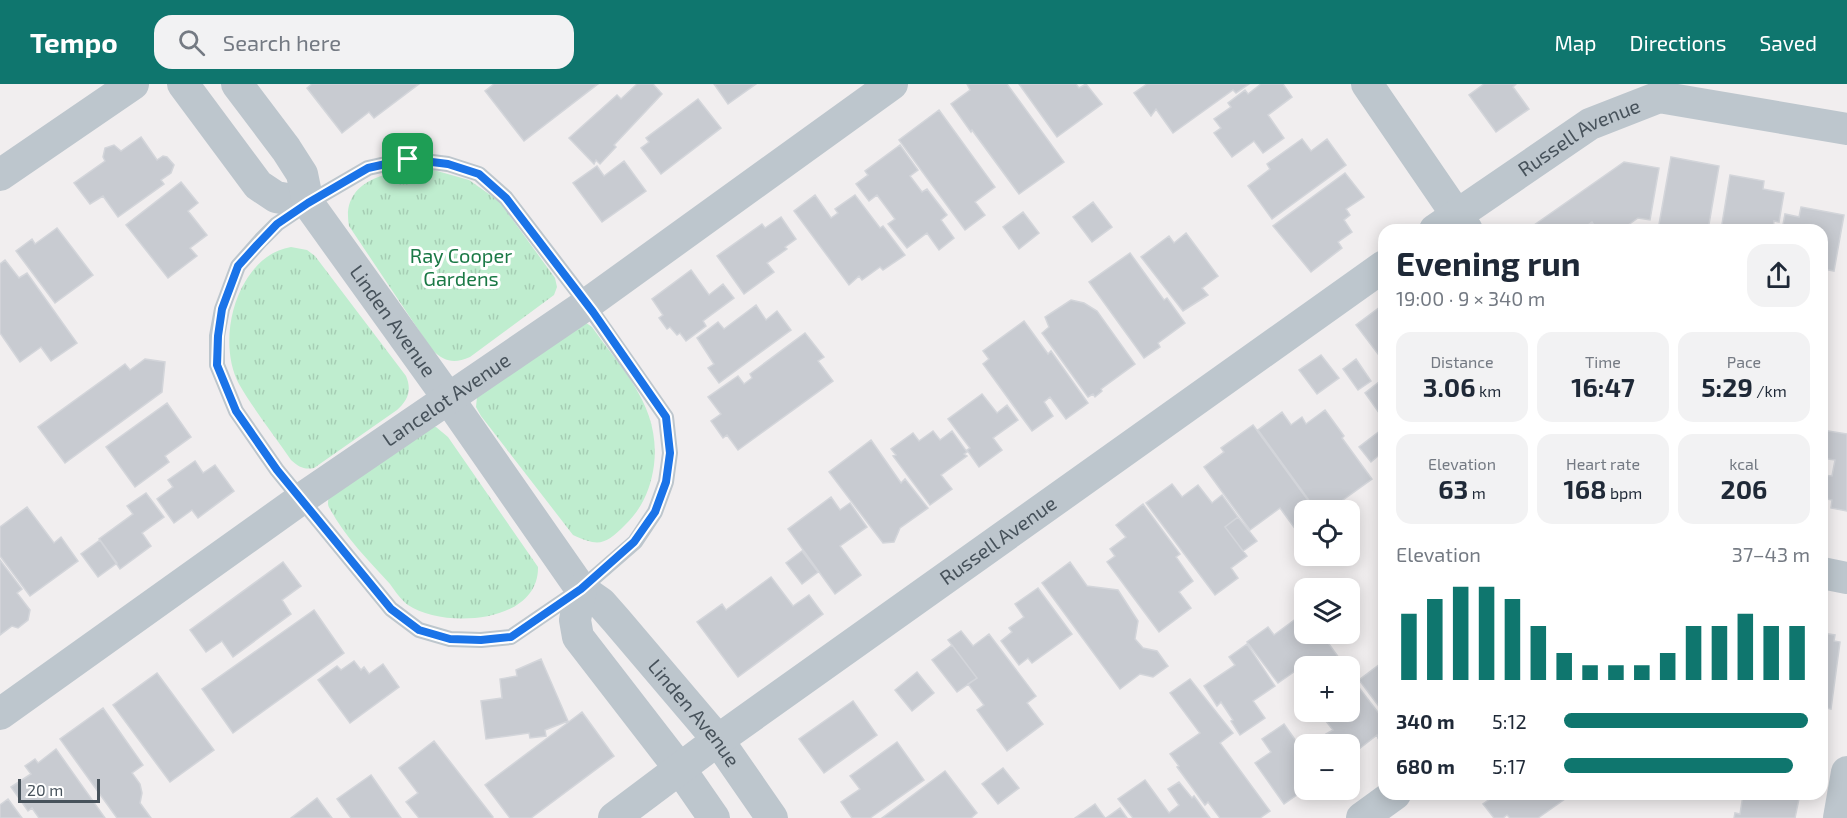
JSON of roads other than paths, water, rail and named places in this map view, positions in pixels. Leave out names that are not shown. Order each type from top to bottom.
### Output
[{"type":"street","points":[[0,175],[133,84]]},
{"type":"street","points":[[183,84],[258,185],[276,197],[308,203]]},
{"type":"street","name":"Linden Avenue","points":[[237,84],[302,174],[308,203],[581,589],[601,603],[718,740],[772,818]]},
{"type":"street","name":"Lancelot Avenue","points":[[0,714],[301,499],[587,304],[892,84]]},
{"type":"street","points":[[1367,84],[1452,224]]},
{"type":"street","name":"Russell Avenue","points":[[1452,224],[1590,124],[1659,97],[1847,129]]},
{"type":"street","name":"Russell Avenue","points":[[614,818],[718,740],[1378,270]]},
{"type":"street","points":[[1828,574],[1847,578]]},
{"type":"street","points":[[581,589],[575,620],[578,637],[680,769],[714,818]]},
{"type":"street","points":[[1839,818],[1847,772]]},
{"type":"street","points":[[1362,818],[1387,800]]},
{"type":"lane","points":[[408,159],[448,164],[479,174],[506,198],[587,304],[666,417],[670,453],[666,482],[655,512],[634,542],[581,589],[511,637],[481,640],[450,639],[419,630],[391,609],[277,470],[236,411],[217,365],[222,309],[238,266],[277,224],[308,203],[368,168],[408,159]]},
{"type":"park label","name":"Ray Cooper Gardens","points":[[461,268]]}]
